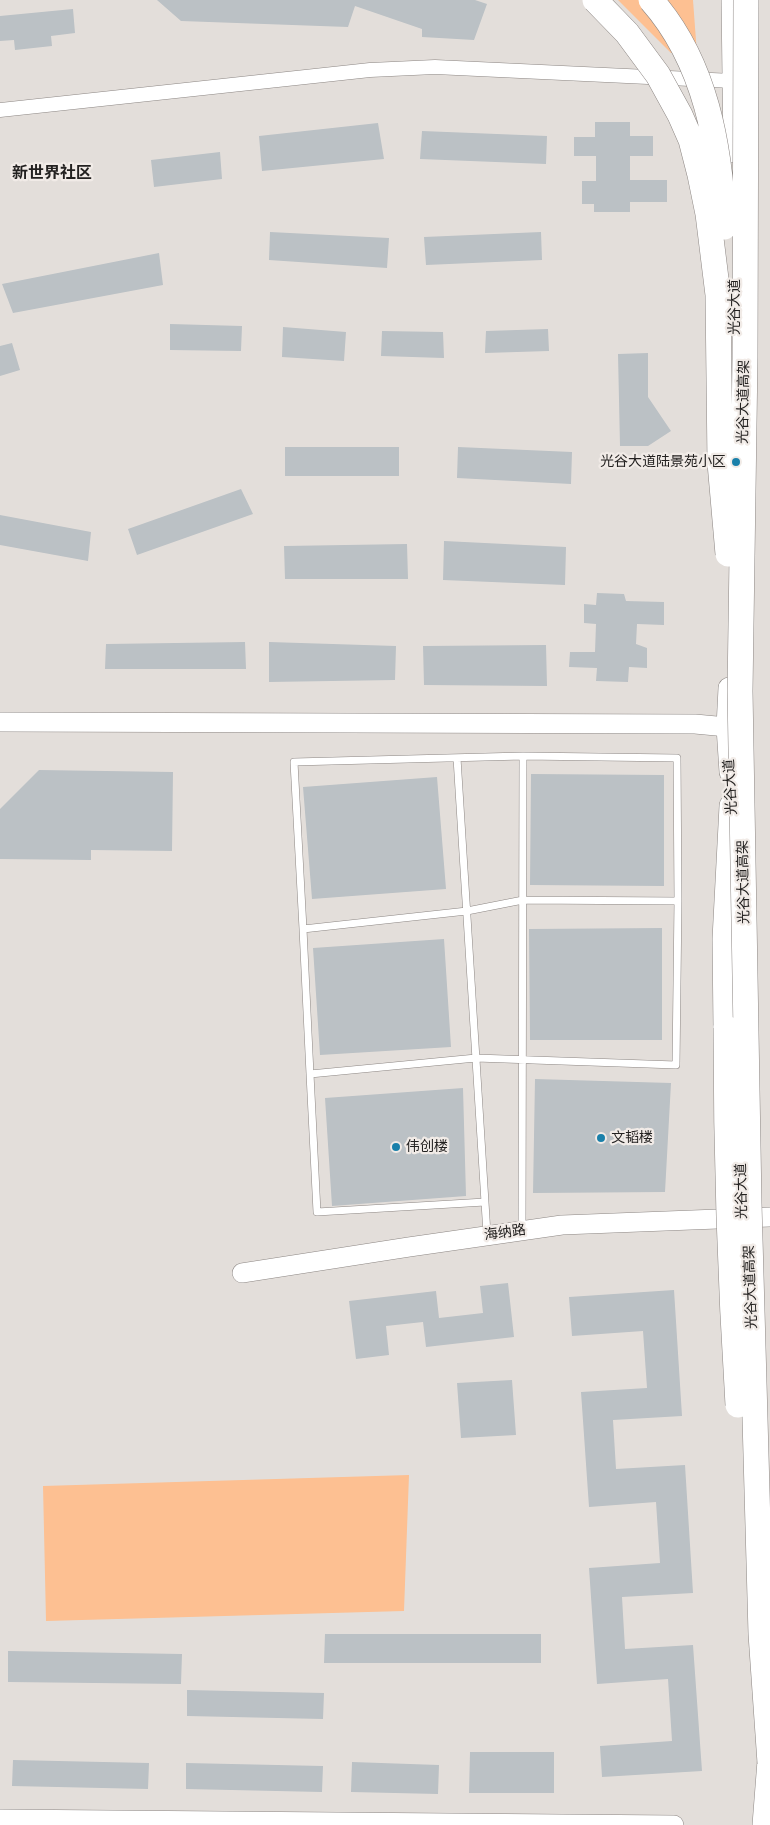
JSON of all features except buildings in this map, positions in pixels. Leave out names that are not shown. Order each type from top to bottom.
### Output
[{"type":"highway","points":[[595,0],[627,33],[658,75],[680,115],[691,140],[700,175],[708,214],[718,295],[720,463],[740,691]]},
{"type":"highway","points":[[651,0],[675,33],[694,68],[704,97],[715,142],[720,175],[727,302],[740,691]]},
{"type":"highway","name":"光谷大道高架","points":[[746,0],[745,358],[740,691],[749,1204],[761,1634],[770,1762],[765,1825]]},
{"type":"highway","points":[[732,801],[725,939],[726,1134],[730,1291],[742,1464],[761,1634]]},
{"type":"main road","name":"光谷大道","points":[[732,0],[736,462],[728,727],[739,914],[742,1219],[770,1692]]},
{"type":"main road","points":[[0,722],[695,724],[728,727]]},
{"type":"main road","name":"海纳路","points":[[242,1273],[562,1225],[770,1217]]},
{"type":"main road","points":[[0,1819],[674,1825]]},
{"type":"street","points":[[0,110],[370,70],[435,67],[733,81]]},
{"type":"lane","points":[[522,1230],[523,756]]},
{"type":"lane","points":[[310,1074],[476,1058],[676,1065],[677,758],[523,756],[294,762],[317,1212],[485,1202]]},
{"type":"lane","points":[[457,758],[488,1235]]},
{"type":"lane","points":[[303,930],[467,911],[523,900],[678,901]]},
{"type":"shaded area","points":[[618,0],[693,0],[697,54],[671,53]]},
{"type":"shaded area","points":[[409,1475],[404,1611],[46,1621],[43,1486]]},
{"type":"place","name":"光谷大道陆景苑小区","points":[[736,462]]},
{"type":"place","name":"文韬楼","points":[[601,1138]]},
{"type":"place","name":"伟创楼","points":[[396,1147]]},
{"type":"district","name":"新世界社区","points":[[52,174]]}]
